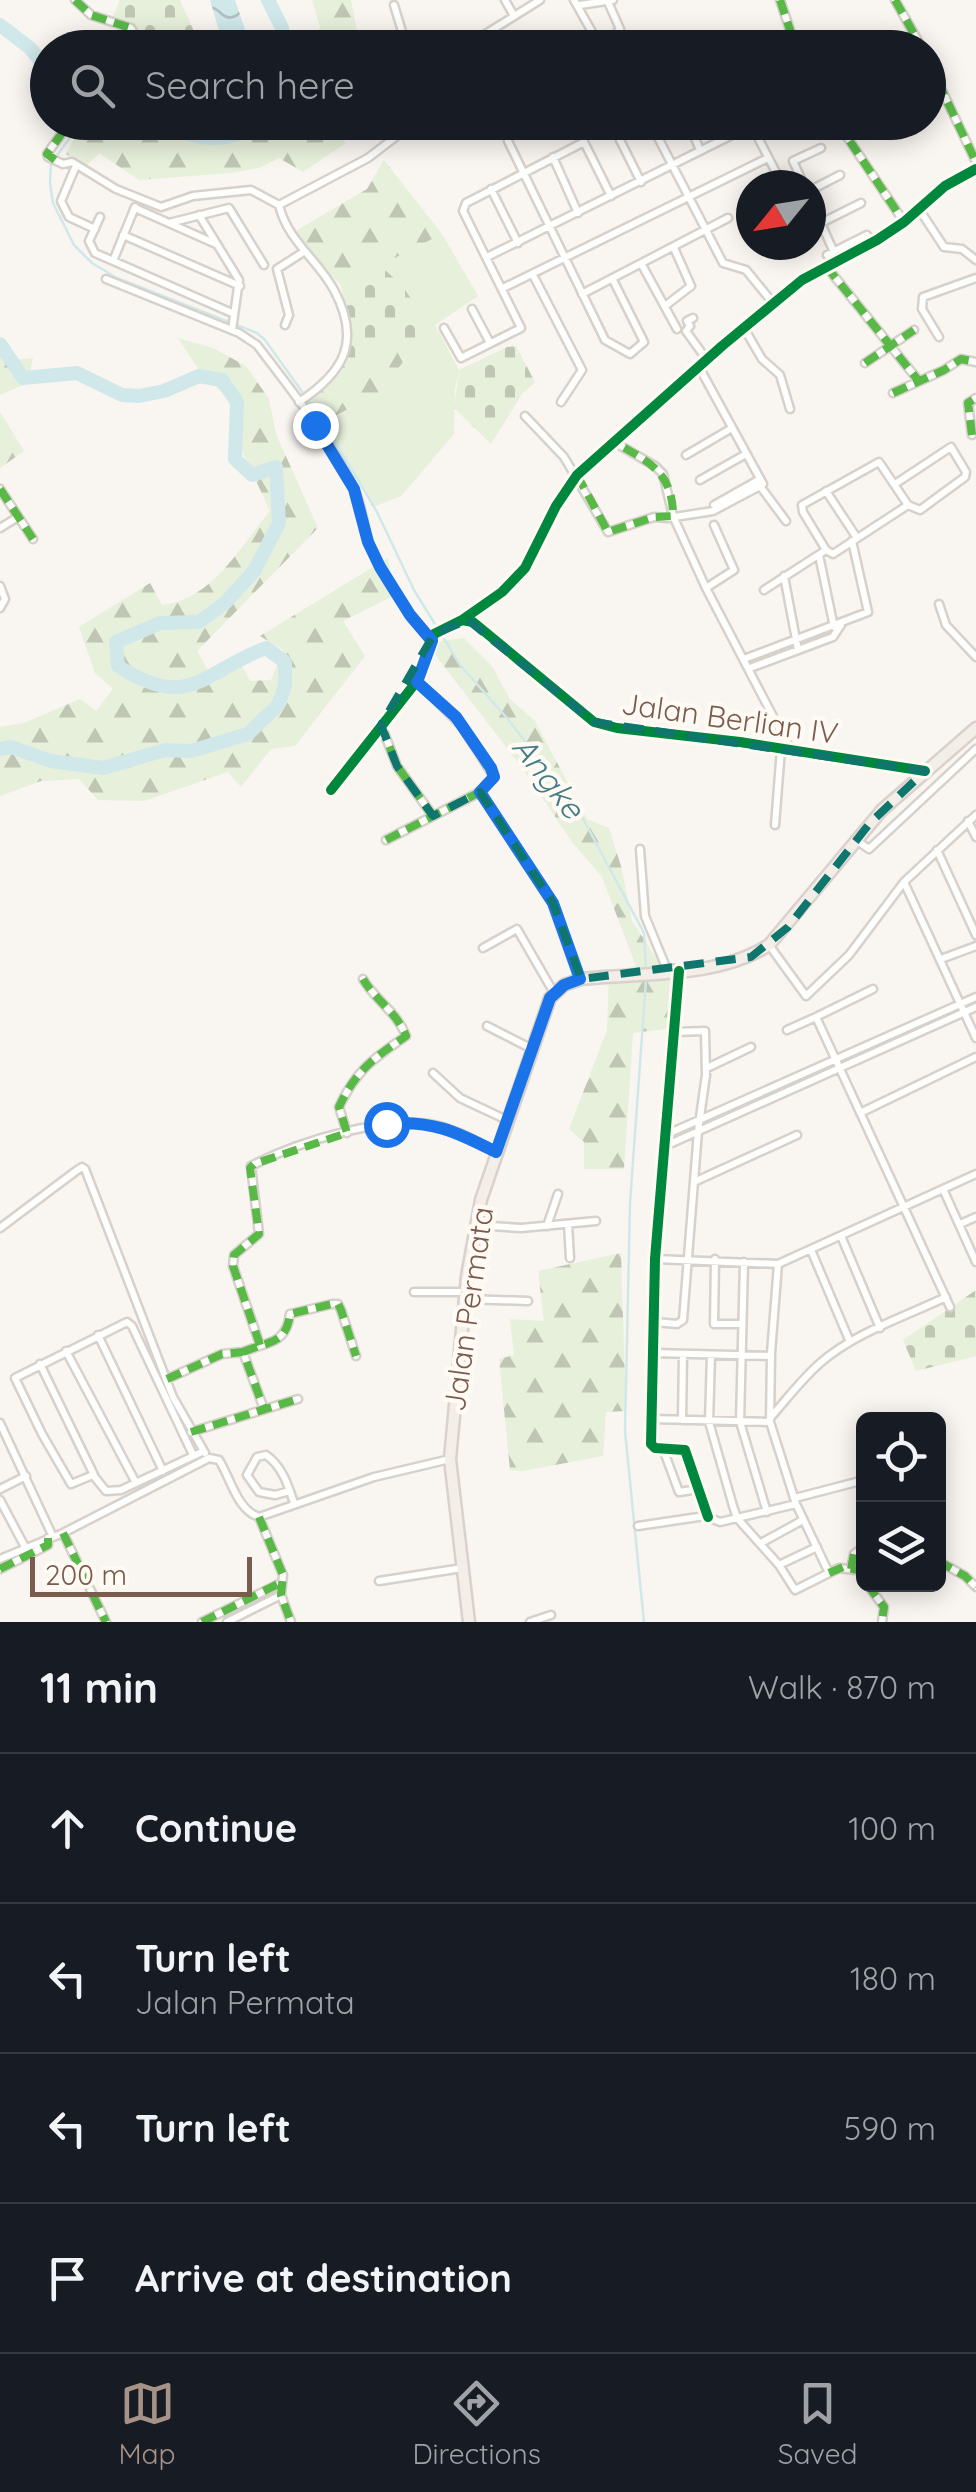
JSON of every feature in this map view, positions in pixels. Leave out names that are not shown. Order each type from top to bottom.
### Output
[{"type":"main road","points":[[554,993],[580,979],[736,962],[770,945],[882,810],[976,728]]},
{"type":"main road","name":"Jalan Permata","points":[[470,1622],[450,1459],[466,1295],[476,1226],[496,1152],[554,993]]},
{"type":"street","points":[[74,0],[92,15],[132,30]]},
{"type":"street","points":[[504,0],[514,16]]},
{"type":"street","points":[[492,30],[540,0]]},
{"type":"street","points":[[780,0],[790,30]]},
{"type":"street","points":[[895,0],[912,30]]},
{"type":"street","points":[[591,30],[577,3],[611,1],[619,30]]},
{"type":"street","points":[[394,5],[402,30]]},
{"type":"street","points":[[833,256],[877,240],[976,165],[946,99]]},
{"type":"street","points":[[57,140],[47,154],[53,159],[72,162],[157,208],[193,196],[250,190],[279,206],[287,228],[334,290],[346,340],[337,370],[328,383],[302,400]]},
{"type":"street","points":[[279,206],[368,158],[392,140]]},
{"type":"street","points":[[620,140],[641,182]]},
{"type":"street","points":[[659,140],[723,263],[746,270],[773,304]]},
{"type":"street","points":[[696,140],[700,150]]},
{"type":"street","points":[[487,257],[720,140]]},
{"type":"street","points":[[759,140],[774,170]]},
{"type":"street","points":[[849,140],[904,222]]},
{"type":"street","points":[[508,141],[606,342],[630,354],[644,342],[613,280]]},
{"type":"street","points":[[444,328],[461,358],[521,328],[462,208],[522,172],[584,142],[611,196]]},
{"type":"street","points":[[797,170],[793,161],[821,148]]},
{"type":"street","points":[[552,157],[578,213]]},
{"type":"street","points":[[503,288],[768,158]]},
{"type":"street","points":[[75,168],[61,201],[70,217],[94,230]]},
{"type":"street","points":[[826,182],[840,175]]},
{"type":"street","points":[[491,189],[518,243]]},
{"type":"street","points":[[826,220],[861,203]]},
{"type":"street","points":[[112,261],[136,205],[217,244]]},
{"type":"street","points":[[169,223],[229,208],[264,265]]},
{"type":"street","points":[[919,209],[944,247],[962,249],[976,260]]},
{"type":"street","points":[[199,215],[240,286],[232,322]]},
{"type":"street","points":[[100,217],[90,242],[95,253],[232,322],[256,344],[302,400],[354,489],[368,542],[380,567],[410,615],[433,638]]},
{"type":"street","points":[[582,294],[728,218]]},
{"type":"street","points":[[124,235],[240,286]]},
{"type":"street","points":[[331,790],[417,682],[433,638],[502,592],[525,568],[556,506],[577,476],[744,328],[826,266],[833,256],[867,235]]},
{"type":"street","points":[[826,237],[833,256]]},
{"type":"street","points":[[665,306],[691,286],[674,248]]},
{"type":"street","points":[[285,325],[289,315],[277,269],[305,252]]},
{"type":"street","points":[[642,265],[678,329]]},
{"type":"street","points":[[826,266],[918,380]]},
{"type":"street","points":[[532,275],[582,370],[561,402]]},
{"type":"street","points":[[939,337],[922,309],[923,297],[976,278]]},
{"type":"street","points":[[106,279],[232,322]]},
{"type":"street","points":[[472,310],[490,343]]},
{"type":"street","points":[[693,318],[687,321],[690,326],[686,330],[706,360]]},
{"type":"street","points":[[744,328],[762,359],[780,375],[790,409]]},
{"type":"street","points":[[865,362],[914,330]]},
{"type":"street","points":[[893,393],[961,359],[976,362]]},
{"type":"street","points":[[698,367],[761,482],[714,505]]},
{"type":"street","points":[[972,435],[968,403],[976,398]]},
{"type":"street","points":[[525,416],[552,442],[577,476],[608,532],[654,516],[713,511],[760,486],[786,521]]},
{"type":"street","points":[[686,455],[732,428]]},
{"type":"street","points":[[614,442],[659,470],[673,516],[706,588],[750,668],[786,750],[775,826]]},
{"type":"street","points":[[750,668],[833,636],[837,626],[823,552],[802,505],[874,462],[880,464],[908,505],[920,510],[966,477],[966,472],[951,447],[895,484]]},
{"type":"street","points":[[700,480],[746,454]]},
{"type":"street","points":[[0,490],[33,539]]},
{"type":"street","points":[[744,659],[837,626],[869,610],[854,539],[826,491]]},
{"type":"street","points":[[764,590],[823,552],[833,554],[908,505]]},
{"type":"street","points":[[0,528],[18,518]]},
{"type":"street","points":[[706,588],[734,570],[714,526]]},
{"type":"street","points":[[784,576],[798,650]]},
{"type":"street","points":[[0,586],[5,599],[0,608]]},
{"type":"street","points":[[939,604],[946,625],[976,657]]},
{"type":"street","name":"Jalan Berlian IV","points":[[462,620],[473,622],[594,722],[925,771]]},
{"type":"street","points":[[386,840],[480,792],[494,777],[456,717],[417,682]]},
{"type":"street","points":[[381,726],[397,766],[432,816]]},
{"type":"street","points":[[856,840],[868,849],[976,749]]},
{"type":"street","points":[[940,757],[949,773]]},
{"type":"street","points":[[480,792],[553,903],[580,979]]},
{"type":"street","points":[[770,945],[806,996],[849,955],[904,882],[976,815]]},
{"type":"street","points":[[968,821],[976,837]]},
{"type":"street","points":[[640,849],[646,916],[669,972],[673,1032],[656,1259],[651,1446],[685,1450],[708,1516],[716,1522],[767,1512],[856,1482]]},
{"type":"street","points":[[937,850],[976,935]]},
{"type":"street","points":[[904,882],[976,1038]]},
{"type":"street","points":[[483,948],[517,929],[554,993]]},
{"type":"street","points":[[941,960],[976,946]]},
{"type":"street","points":[[347,1133],[338,1108],[352,1082],[385,1047],[406,1036],[394,1013],[373,996],[362,979]]},
{"type":"street","points":[[787,1030],[874,989]]},
{"type":"street","points":[[663,1147],[963,1008],[976,997]]},
{"type":"street","points":[[963,1008],[976,1008]]},
{"type":"street","points":[[816,1017],[950,1307]]},
{"type":"street","points":[[487,1026],[532,1050]]},
{"type":"street","points":[[654,1322],[677,1324],[683,1320],[706,1068],[705,1030],[673,1032]]},
{"type":"street","points":[[706,1068],[751,1047]]},
{"type":"street","points":[[860,1113],[976,1058]]},
{"type":"street","points":[[663,1136],[838,1064]]},
{"type":"street","points":[[432,1073],[460,1098],[509,1120]]},
{"type":"street","points":[[260,1345],[233,1266],[234,1254],[259,1234],[250,1168],[254,1164],[386,1124],[444,1126],[496,1152]]},
{"type":"street","points":[[693,1183],[797,1135]]},
{"type":"street","points":[[0,1228],[76,1170],[85,1169],[166,1378],[206,1455]]},
{"type":"street","points":[[656,1259],[778,1264],[976,1174]]},
{"type":"street","points":[[943,1189],[972,1242],[976,1262]]},
{"type":"street","points":[[547,1226],[558,1194]]},
{"type":"street","points":[[960,1224],[976,1217]]},
{"type":"street","points":[[476,1226],[596,1221]]},
{"type":"street","points":[[568,1224],[570,1258]]},
{"type":"street","points":[[841,1236],[880,1328]]},
{"type":"street","points":[[811,1250],[850,1342]]},
{"type":"street","points":[[716,1259],[714,1324],[742,1324]]},
{"type":"street","points":[[744,1262],[740,1422],[767,1512]]},
{"type":"street","points":[[778,1264],[770,1420],[803,1520],[829,1573]]},
{"type":"street","points":[[414,1292],[528,1300]]},
{"type":"street","points":[[652,1419],[770,1420],[820,1364],[850,1342],[946,1296]]},
{"type":"street","points":[[166,1378],[222,1354],[243,1352],[285,1336],[290,1314],[332,1304],[338,1304],[342,1310],[356,1356]]},
{"type":"street","points":[[95,1476],[68,1483],[16,1384],[18,1375],[124,1322],[132,1326],[194,1455]]},
{"type":"street","points":[[98,1335],[163,1472]]},
{"type":"street","points":[[66,1351],[136,1483]]},
{"type":"street","points":[[243,1352],[264,1409]]},
{"type":"street","points":[[653,1353],[771,1356]]},
{"type":"street","points":[[682,1420],[684,1354]]},
{"type":"street","points":[[711,1354],[709,1422],[737,1518],[797,1590],[839,1568],[856,1570]]},
{"type":"street","points":[[40,1364],[95,1476],[102,1488],[112,1492],[194,1455],[206,1455],[219,1460],[242,1505],[249,1514],[259,1517],[410,1467],[450,1459]]},
{"type":"street","points":[[191,1432],[298,1399]]},
{"type":"street","points":[[0,1423],[50,1538],[48,1545],[6,1560]]},
{"type":"street","points":[[664,1449],[679,1492],[699,1489]]},
{"type":"street","points":[[0,1569],[24,1546],[62,1533],[206,1455]]},
{"type":"street","points":[[290,1491],[275,1495],[259,1492],[247,1474],[257,1457],[266,1455],[275,1462],[290,1491],[294,1503]]},
{"type":"street","points":[[0,1489],[26,1476]]},
{"type":"street","points":[[0,1500],[24,1546]]},
{"type":"street","points":[[638,1526],[708,1516]]},
{"type":"street","points":[[259,1517],[284,1575],[281,1595],[291,1622]]},
{"type":"street","points":[[761,1543],[803,1520]]},
{"type":"street","points":[[62,1533],[106,1622]]},
{"type":"street","points":[[778,1565],[817,1547]]},
{"type":"street","points":[[946,1566],[976,1587]]},
{"type":"street","points":[[379,1582],[462,1568]]},
{"type":"street","points":[[202,1622],[282,1582]]},
{"type":"street","points":[[873,1592],[884,1607],[882,1622]]},
{"type":"street","points":[[227,1622],[281,1595]]},
{"type":"street","points":[[530,1622],[551,1615]]},
{"type":"highlighted area","points":[[468,620],[594,722],[925,771],[870,823],[788,927],[751,957],[581,979],[553,903],[480,792],[433,816],[397,766],[381,725],[434,634]]},
{"type":"green space","points":[[120,0],[180,0],[193,30],[131,30],[112,18]]},
{"type":"green space","points":[[312,0],[351,0],[357,30],[318,30]]},
{"type":"green space","points":[[73,140],[346,143],[303,172],[279,158],[259,168],[230,173],[139,180],[99,153],[86,166],[66,154]]},
{"type":"green space","points":[[384,160],[442,234],[341,285],[289,235],[367,189]]},
{"type":"green space","points":[[442,234],[478,296],[435,325],[459,370],[454,434],[401,496],[373,507],[322,422],[379,394],[403,362],[400,283],[379,265]]},
{"type":"green space","points":[[379,265],[400,283],[432,328],[403,362],[391,339],[351,379],[344,365],[349,340],[341,285]]},
{"type":"green space","points":[[178,338],[213,348],[246,366],[269,399],[276,434],[318,528],[197,651],[211,675],[239,660],[250,681],[271,680],[283,650],[260,636],[388,558],[393,596],[343,621],[365,656],[295,746],[271,749],[241,787],[228,772],[144,801],[98,800],[79,779],[41,781],[0,796],[0,727],[24,723],[80,699],[96,711],[113,689],[95,673],[79,627],[150,583],[162,605],[196,593],[223,570],[270,511],[230,425],[235,405],[201,373]]},
{"type":"green space","points":[[391,339],[403,362],[379,394],[322,422],[308,416],[299,404],[344,365],[351,378]]},
{"type":"green space","points":[[516,346],[535,382],[522,394],[491,444],[454,408],[459,370]]},
{"type":"green space","points":[[0,347],[13,360],[33,358],[28,383],[0,395]]},
{"type":"green space","points":[[0,412],[24,451],[0,468]]},
{"type":"green space","points":[[464,638],[492,666],[509,698],[535,721],[587,819],[609,828],[632,921],[659,962],[680,964],[673,1028],[633,1033],[624,1169],[584,1169],[584,1142],[569,1129],[607,1030],[609,973],[636,966],[602,877],[426,643]]},
{"type":"green space","points":[[621,1253],[626,1411],[606,1412],[603,1456],[510,1470],[499,1359],[514,1355],[510,1319],[544,1321],[538,1271]]},
{"type":"green space","points":[[976,1290],[976,1356],[916,1371],[903,1340]]},
{"type":"water","points":[[210,0],[235,0],[245,30],[219,30]]},
{"type":"waterway","name":"Angke","points":[[268,0],[282,30]]},
{"type":"waterway","name":"Angke","points":[[0,25],[30,48]]},
{"type":"waterway","name":"Angke","points":[[68,140],[51,164],[50,183],[53,203],[74,245],[92,263],[117,278],[257,333],[265,340],[323,421],[377,512],[414,590],[460,665],[579,811],[644,933],[646,972]]},
{"type":"waterway","name":"Angke","points":[[0,344],[23,378],[77,373],[122,395],[164,391],[199,376],[222,380],[237,402],[235,459],[252,475],[276,467],[279,523],[254,571],[226,602],[199,622],[160,623],[116,642],[118,666],[143,680],[180,687],[266,648],[285,662],[285,686],[278,705],[248,734],[191,751],[165,750],[103,768],[51,761],[11,747],[0,749]]},
{"type":"waterway","name":"Angke","points":[[644,1622],[625,1431],[630,1203],[646,980]]},
{"type":"marked path","points":[[75,0],[91,15],[132,30]]},
{"type":"marked path","points":[[780,0],[790,30]]},
{"type":"marked path","points":[[895,0],[912,30]]},
{"type":"marked path","points":[[946,99],[976,162]]},
{"type":"marked path","points":[[55,160],[47,154],[57,140]]},
{"type":"marked path","points":[[849,140],[904,222]]},
{"type":"marked path","points":[[826,266],[918,380]]},
{"type":"marked path","points":[[865,363],[914,330]]},
{"type":"marked path","points":[[893,393],[961,359],[976,362]]},
{"type":"marked path","points":[[972,435],[968,403],[976,398]]},
{"type":"marked path","points":[[577,475],[608,532],[654,517],[673,516],[669,489],[663,478],[648,462],[614,442]]},
{"type":"marked path","points":[[0,489],[33,539]]},
{"type":"marked path","points":[[386,840],[480,792],[494,777],[462,726],[417,681]]},
{"type":"marked path","points":[[381,725],[397,766],[433,816]]},
{"type":"marked path","points":[[480,792],[553,903],[581,979]]},
{"type":"marked path","points":[[260,1345],[233,1266],[234,1255],[259,1234],[250,1168],[347,1133],[339,1107],[345,1094],[367,1066],[406,1036],[363,979]]},
{"type":"marked path","points":[[243,1352],[280,1337],[290,1314],[338,1304],[356,1356]]},
{"type":"marked path","points":[[167,1379],[222,1354],[243,1352],[264,1409]]},
{"type":"marked path","points":[[191,1432],[298,1399]]},
{"type":"marked path","points":[[259,1517],[283,1575],[281,1595],[291,1622]]},
{"type":"marked path","points":[[63,1533],[106,1622]]},
{"type":"marked path","points":[[0,1569],[48,1545],[48,1538]]},
{"type":"marked path","points":[[851,1569],[856,1553]]},
{"type":"marked path","points":[[946,1565],[976,1587]]},
{"type":"marked path","points":[[829,1573],[843,1567],[856,1569]]},
{"type":"marked path","points":[[202,1622],[282,1582]]},
{"type":"marked path","points":[[873,1592],[884,1607],[882,1622]]},
{"type":"cycle path","points":[[462,620],[502,592],[525,568],[556,506],[577,475],[722,346],[802,280],[877,240],[945,186],[976,169]]},
{"type":"cycle path","points":[[331,790],[417,681],[434,634],[462,620],[473,622],[594,722],[925,771]]},
{"type":"cycle path","points":[[679,971],[655,1259],[651,1444],[655,1448],[685,1450],[708,1517]]},
{"type":"route","points":[[315,425],[354,489],[368,542],[380,567],[410,615],[432,641],[417,682],[456,717],[491,768],[493,780],[480,792],[553,903],[580,979],[564,985],[550,998],[496,1152],[444,1126],[386,1124]]}]
